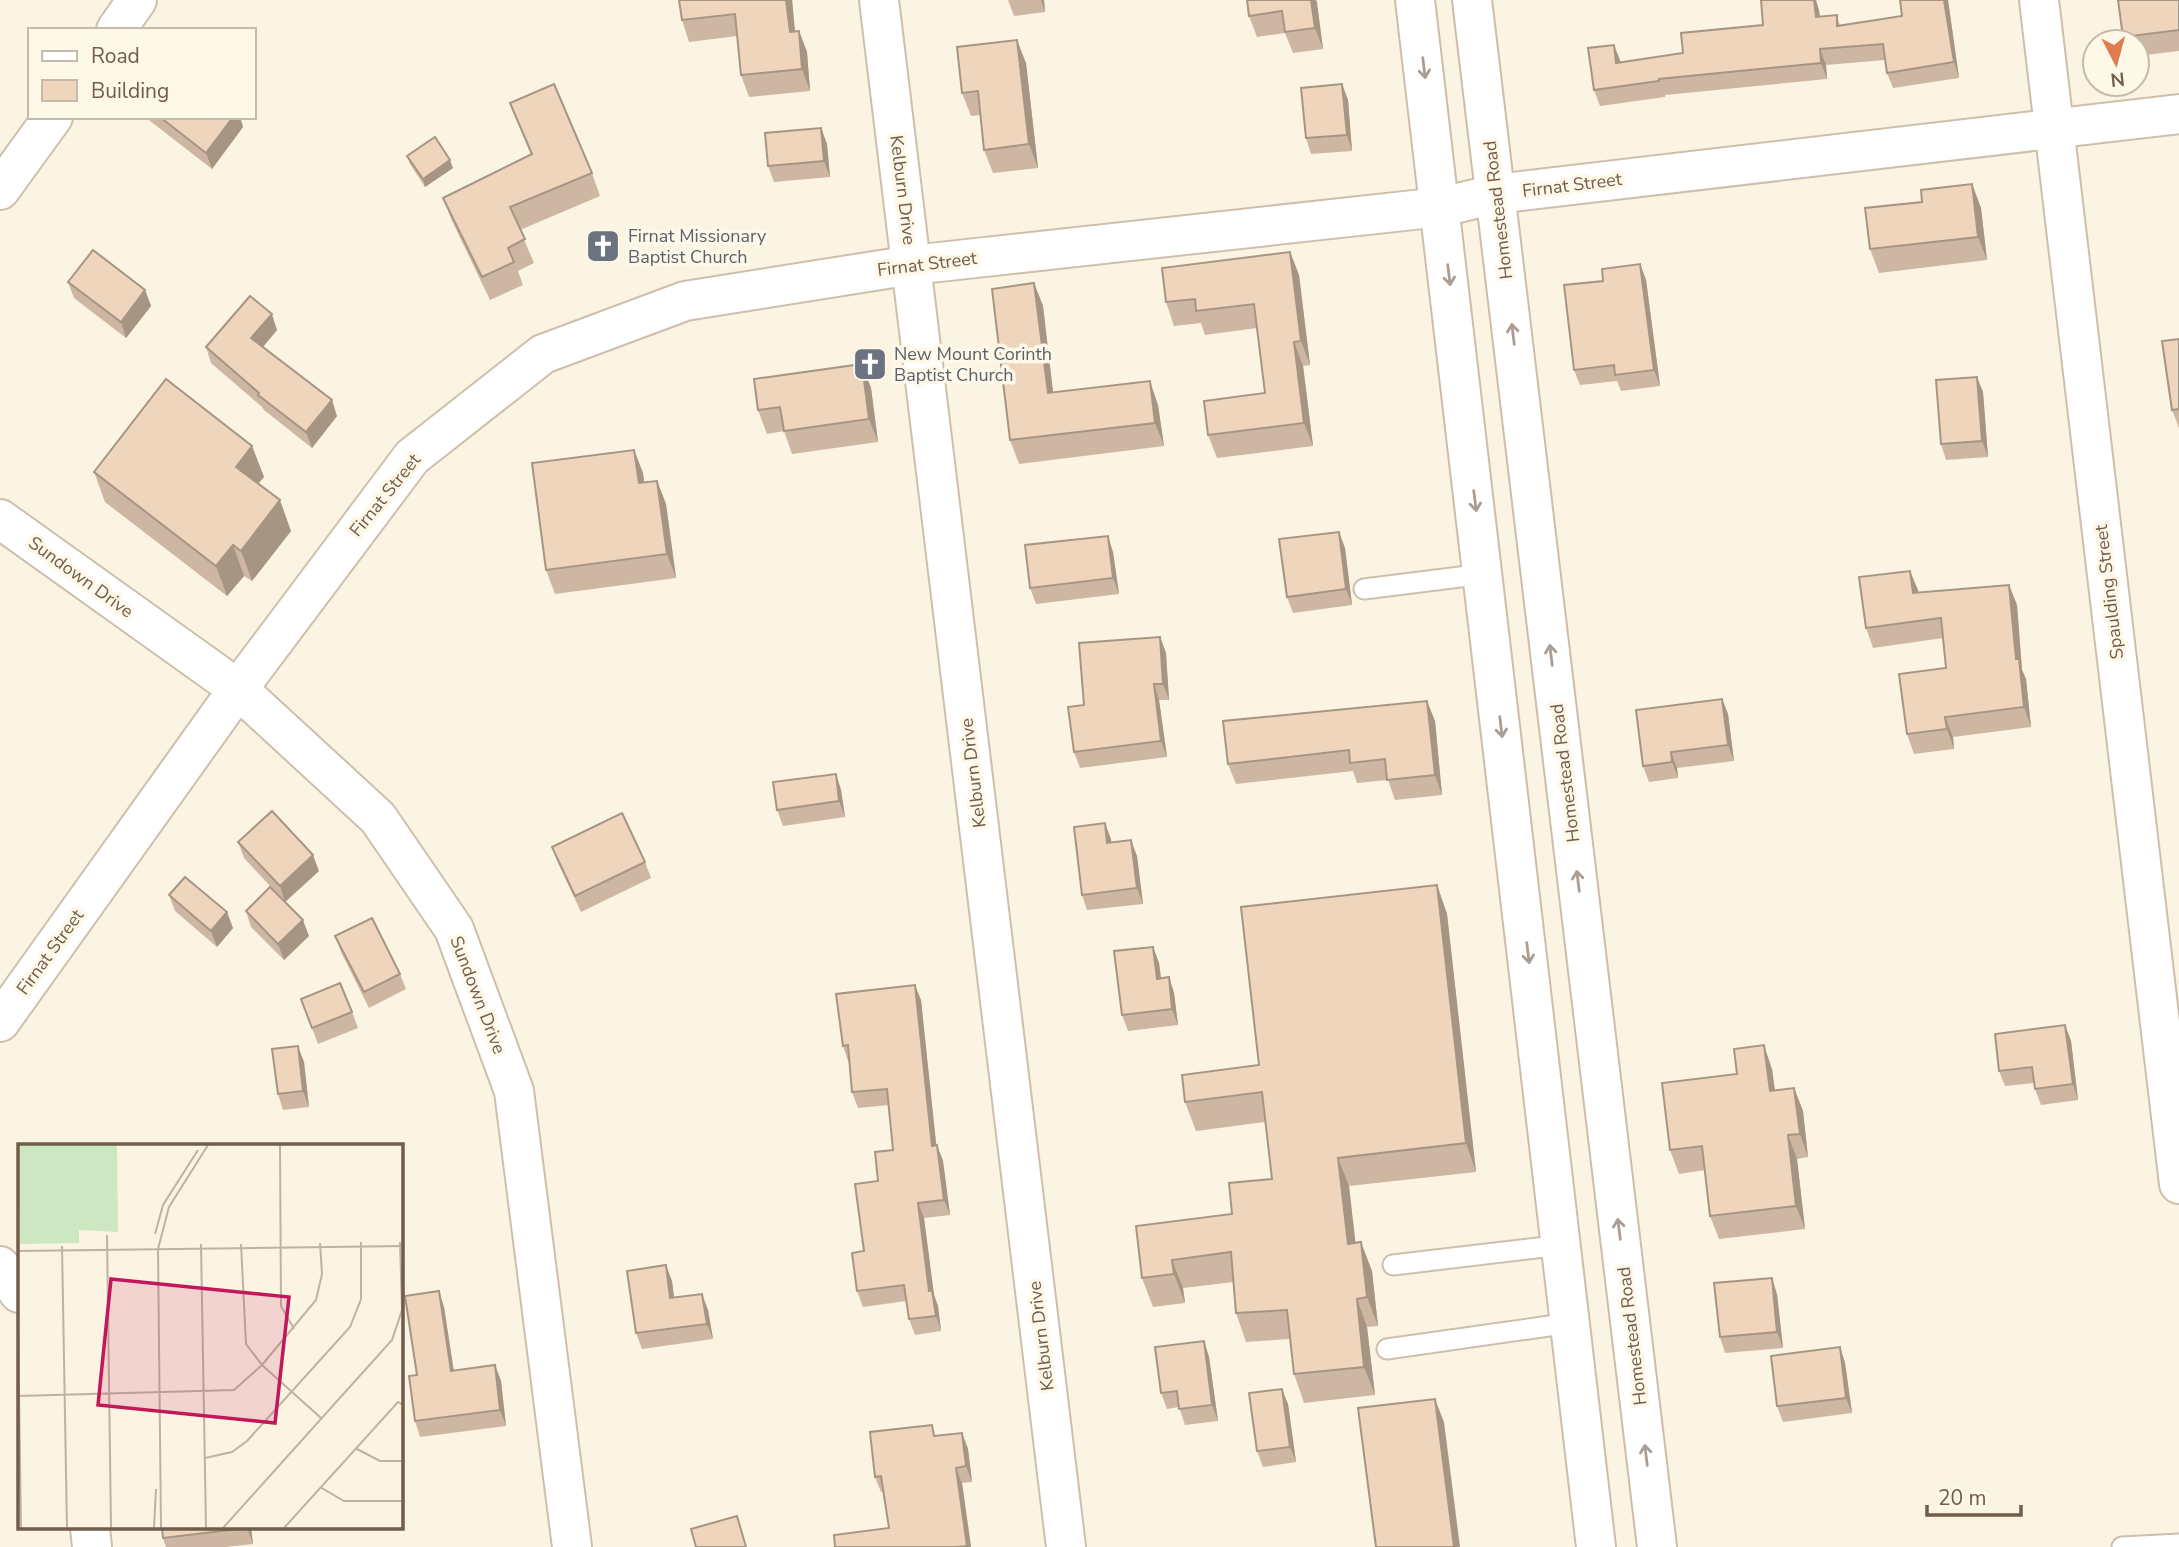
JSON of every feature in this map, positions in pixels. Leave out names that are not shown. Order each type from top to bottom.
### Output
[{"type":"street","points":[[117,28],[137,0]]},
{"type":"street","name":"Kelburn Drive","points":[[879,0],[1066,1547]]},
{"type":"street","points":[[1415,0],[1594,1529],[1653,1510]]},
{"type":"street","name":"Homestead Road","points":[[1472,0],[1657,1547]]},
{"type":"street","name":"Spaulding Street","points":[[2039,0],[2179,1184]]},
{"type":"street","name":"Firnat Street","points":[[0,1022],[238,689],[412,457],[543,354],[685,300],[912,265],[1441,207],[1496,194],[2179,114]]},
{"type":"street","points":[[0,190],[52,119]]},
{"type":"street","name":"Sundown Drive","points":[[0,519],[238,689],[378,818],[454,929],[514,1091],[572,1547]]},
{"type":"street","points":[[1539,1049],[1596,1034]]},
{"type":"street","points":[[0,1266],[18,1292]]},
{"type":"lane","points":[[1364,589],[1484,574]]},
{"type":"lane","points":[[1392,1265],[1562,1245]]},
{"type":"lane","points":[[1387,1349],[1570,1323]]},
{"type":"lane","points":[[2122,1547],[2179,1544]]},
{"type":"building","points":[[679,0],[786,0],[790,32],[799,31],[802,69],[741,75],[735,14],[682,20]]},
{"type":"building","points":[[1247,0],[1311,0],[1315,28],[1285,32],[1282,11],[1249,16]]},
{"type":"building","points":[[1761,0],[1814,0],[1816,17],[1837,15],[1837,26],[1902,16],[1900,0],[1944,0],[1954,62],[1887,73],[1883,44],[1820,49],[1821,63],[1659,79],[1594,90],[1588,48],[1614,45],[1616,63],[1683,53],[1681,33],[1763,25]]},
{"type":"building","points":[[2118,0],[2179,0],[2179,30],[2151,34],[2151,28],[2122,28]]},
{"type":"building","points":[[1017,40],[1029,144],[984,150],[978,91],[962,93],[957,47]]},
{"type":"building","points":[[554,84],[592,173],[510,207],[525,239],[508,248],[514,262],[482,277],[443,198],[532,154],[510,103]]},
{"type":"building","points":[[1342,84],[1347,135],[1306,138],[1301,88]]},
{"type":"building","points":[[163,119],[232,119],[206,153]]},
{"type":"building","points":[[821,128],[824,161],[768,166],[765,133]]},
{"type":"building","points":[[435,137],[450,160],[423,179],[407,156]]},
{"type":"building","points":[[1972,184],[1978,237],[1870,249],[1865,208],[1922,202],[1921,190]]},
{"type":"building","points":[[93,250],[145,290],[121,322],[68,282]]},
{"type":"building","points":[[1290,252],[1301,341],[1294,342],[1304,423],[1208,435],[1204,401],[1265,393],[1254,304],[1196,311],[1195,299],[1166,302],[1162,268]]},
{"type":"building","points":[[1640,264],[1654,370],[1615,375],[1614,365],[1574,370],[1564,285],[1603,281],[1602,269]]},
{"type":"building","points":[[1034,283],[1048,393],[1150,381],[1155,423],[1010,440],[992,289]]},
{"type":"building","points":[[250,296],[272,314],[251,338],[332,400],[306,432],[258,395],[259,393],[206,347]]},
{"type":"building","points":[[2179,339],[2179,409],[2172,410],[2162,341]]},
{"type":"building","points":[[862,364],[869,419],[784,431],[780,407],[758,410],[754,379]]},
{"type":"building","points":[[1977,377],[1982,441],[1941,444],[1936,380]]},
{"type":"building","points":[[166,379],[252,446],[236,467],[280,500],[241,551],[233,545],[216,566],[94,472]]},
{"type":"building","points":[[634,450],[639,483],[657,481],[667,554],[546,570],[532,463]]},
{"type":"building","points":[[1339,532],[1346,589],[1287,597],[1279,539]]},
{"type":"building","points":[[1108,536],[1113,578],[1030,588],[1025,545]]},
{"type":"building","points":[[1910,571],[1913,593],[2009,585],[2024,707],[1945,717],[1947,729],[1907,734],[1899,674],[1946,668],[1941,618],[1866,628],[1859,577]]},
{"type":"building","points":[[1160,637],[1163,684],[1154,684],[1161,741],[1074,752],[1068,707],[1084,705],[1079,643]]},
{"type":"building","points":[[1722,699],[1728,745],[1671,752],[1672,762],[1643,766],[1636,710]]},
{"type":"building","points":[[1427,701],[1435,775],[1387,780],[1385,759],[1350,763],[1349,750],[1228,764],[1223,721]]},
{"type":"building","points":[[836,774],[839,801],[777,810],[773,782]]},
{"type":"building","points":[[272,811],[313,855],[280,886],[238,842]]},
{"type":"building","points":[[622,813],[645,862],[575,896],[552,847]]},
{"type":"building","points":[[1105,823],[1107,843],[1131,840],[1137,888],[1082,895],[1074,827]]},
{"type":"building","points":[[185,877],[227,912],[211,931],[169,895]]},
{"type":"building","points":[[1437,885],[1466,1143],[1338,1158],[1348,1244],[1361,1242],[1367,1297],[1357,1299],[1364,1367],[1294,1374],[1287,1310],[1236,1313],[1231,1252],[1172,1260],[1174,1274],[1142,1278],[1136,1226],[1232,1214],[1229,1183],[1272,1179],[1262,1092],[1185,1102],[1182,1075],[1259,1065],[1241,907]]},
{"type":"building","points":[[270,887],[303,920],[278,944],[246,911]]},
{"type":"building","points":[[372,918],[400,974],[364,992],[335,936]]},
{"type":"building","points":[[1153,947],[1157,979],[1169,977],[1172,1009],[1122,1015],[1114,951]]},
{"type":"building","points":[[340,983],[352,1012],[312,1028],[301,999]]},
{"type":"building","points":[[915,985],[932,1146],[937,1145],[944,1200],[918,1203],[929,1291],[932,1290],[936,1316],[909,1319],[904,1285],[857,1291],[852,1253],[864,1251],[855,1184],[878,1181],[875,1152],[893,1150],[887,1089],[852,1092],[848,1045],[843,1046],[836,994]]},
{"type":"building","points":[[2065,1025],[2073,1084],[2035,1089],[2032,1067],[1999,1071],[1995,1034]]},
{"type":"building","points":[[1764,1045],[1770,1091],[1794,1088],[1800,1134],[1788,1135],[1796,1206],[1710,1216],[1702,1146],[1670,1150],[1662,1083],[1737,1074],[1734,1049]]},
{"type":"building","points":[[298,1046],[303,1091],[278,1094],[272,1049]]},
{"type":"building","points":[[666,1265],[670,1298],[702,1294],[707,1324],[636,1333],[627,1271]]},
{"type":"building","points":[[1772,1278],[1777,1332],[1720,1337],[1714,1283]]},
{"type":"building","points":[[439,1291],[451,1371],[495,1365],[500,1410],[415,1421],[409,1376],[417,1375],[405,1296]]},
{"type":"building","points":[[1204,1341],[1212,1405],[1179,1409],[1177,1391],[1161,1393],[1155,1347]]},
{"type":"building","points":[[1840,1347],[1846,1398],[1777,1406],[1771,1356]]},
{"type":"building","points":[[1282,1389],[1290,1447],[1257,1451],[1249,1393]]},
{"type":"building","points":[[1435,1399],[1454,1547],[1376,1547],[1358,1408]]},
{"type":"building","points":[[932,1425],[934,1436],[962,1433],[966,1466],[956,1468],[967,1546],[835,1547],[834,1535],[889,1528],[881,1476],[875,1477],[870,1432]]},
{"type":"building","points":[[737,1516],[746,1547],[696,1547],[691,1529]]},
{"type":"building","points":[[162,1530],[230,1530],[163,1538]]},
{"type":"place","name":"Firnat Missionary Baptist Church","points":[[603,246]]},
{"type":"place","name":"New Mount Corinth Baptist Church","points":[[870,364]]}]
